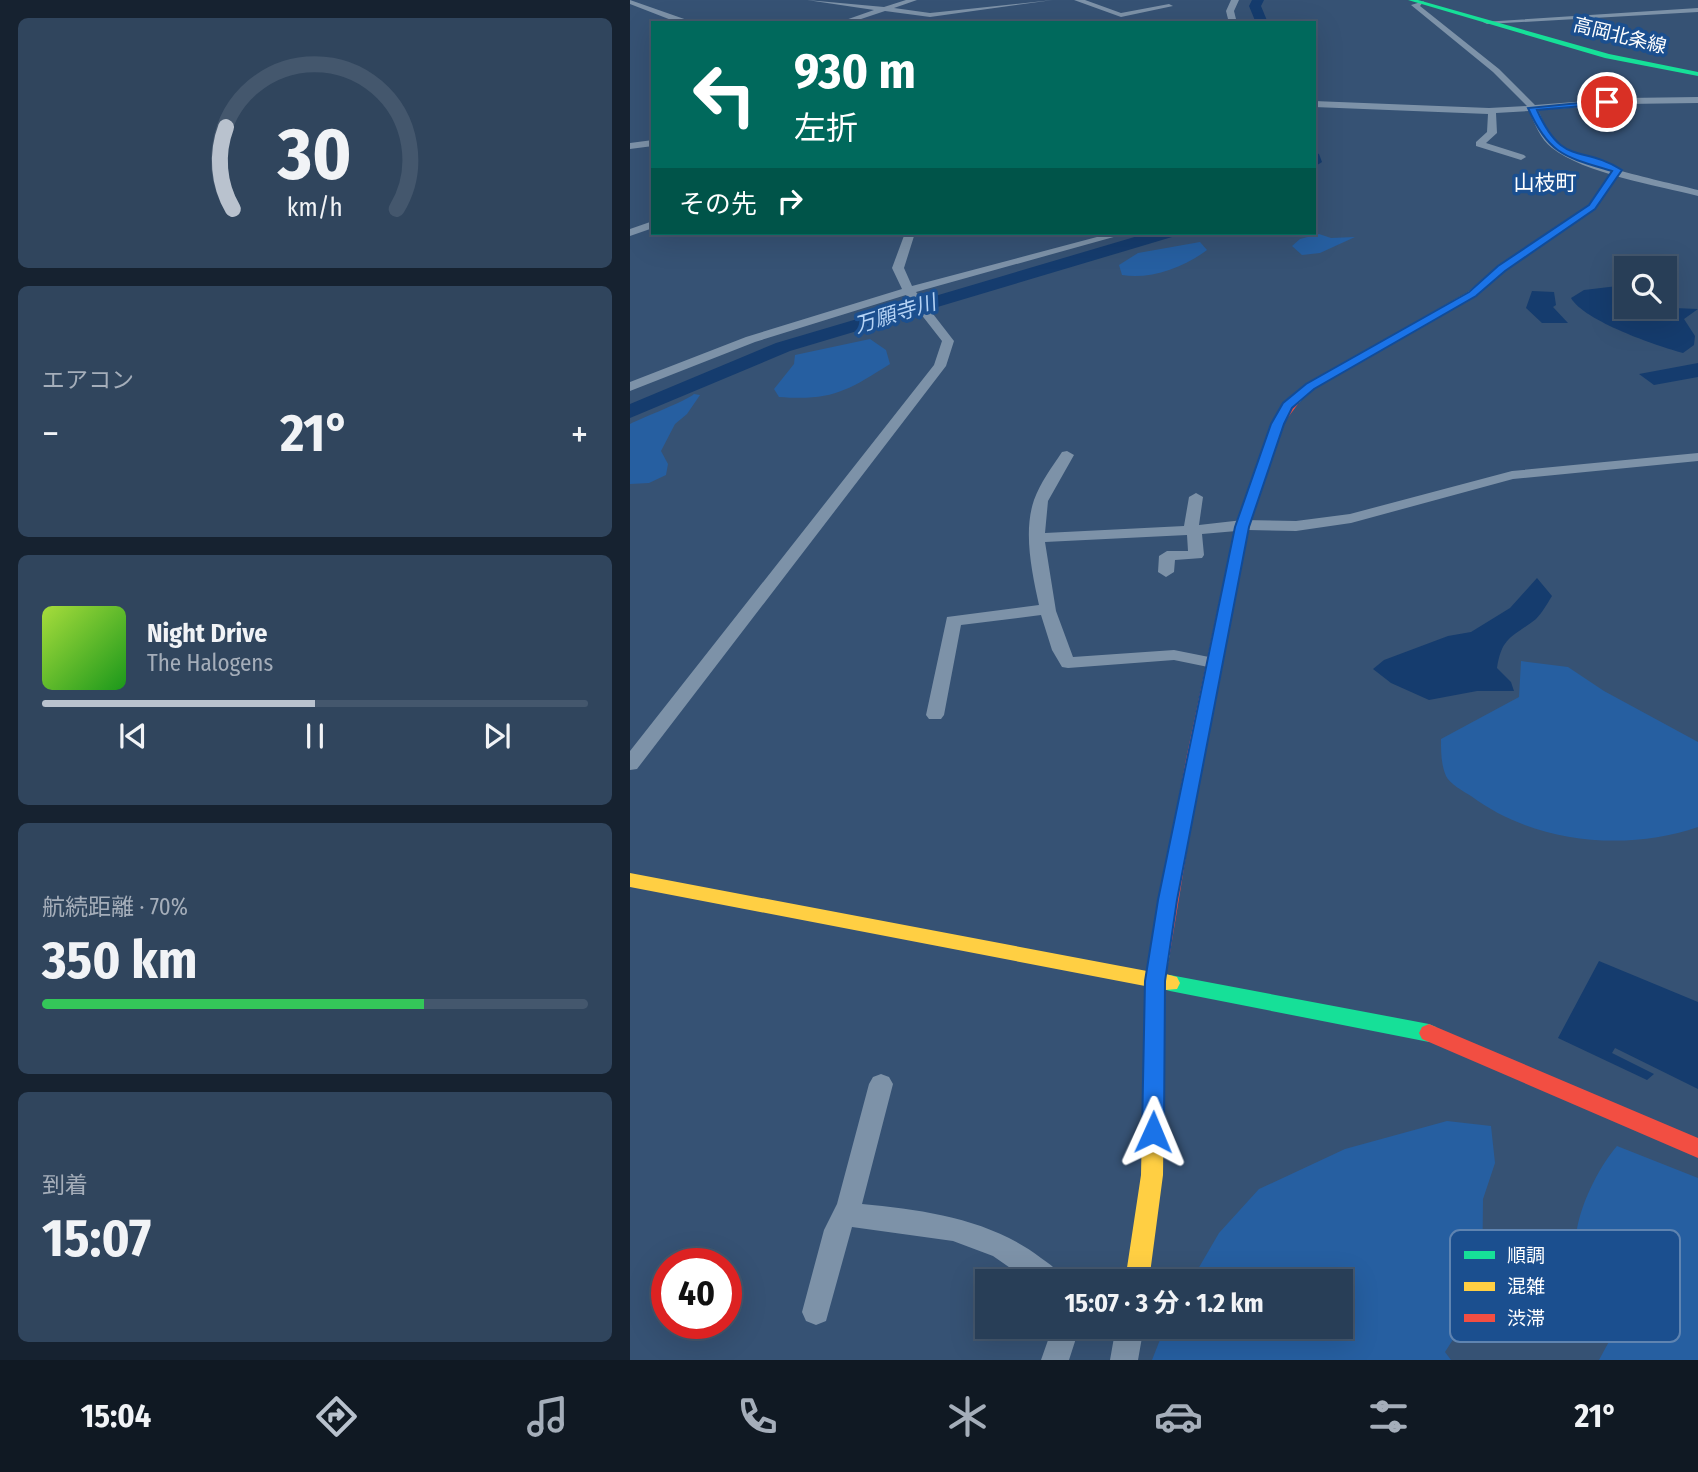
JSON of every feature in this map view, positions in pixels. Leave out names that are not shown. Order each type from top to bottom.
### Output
[{"type":"street","points":[[811,0],[920,15],[1049,0]]},
{"type":"street","points":[[851,21],[913,0]]},
{"type":"street","points":[[949,21],[953,0]]},
{"type":"street","points":[[1079,0],[1121,15],[1169,6]]},
{"type":"street","points":[[1232,21],[1230,11],[1235,0]]},
{"type":"street","points":[[1416,1],[1415,5],[1522,94],[1544,134],[1555,147],[1581,159],[1698,193]]},
{"type":"street","name":"高岡北条線","points":[[1416,1],[1608,56],[1698,74]]},
{"type":"street","points":[[630,2],[682,21]]},
{"type":"street","points":[[1487,22],[1696,8]]},
{"type":"street","points":[[851,21],[873,21]]},
{"type":"street","points":[[1316,104],[1492,110],[1626,101],[1698,100]]},
{"type":"street","points":[[1492,110],[1492,133],[1479,144],[1521,157]]},
{"type":"street","points":[[630,146],[651,143]]},
{"type":"street","points":[[1139,1269],[1152,1175],[1155,981],[1213,663],[1243,526],[1278,424],[1287,406],[1310,387],[1472,294],[1501,268],[1592,207],[1618,170]]},
{"type":"street","points":[[630,233],[651,225]]},
{"type":"street","points":[[630,764],[930,383],[948,348],[948,341],[909,291],[898,268],[909,235]]},
{"type":"street","points":[[630,387],[725,347],[909,291],[1116,235]]},
{"type":"street","points":[[1067,455],[1039,505],[1038,538],[1039,566],[1048,609],[1063,656],[1068,663],[1174,655],[1213,663]]},
{"type":"street","points":[[1038,538],[1192,528],[1296,526],[1351,518],[1512,475],[1698,457]]},
{"type":"street","points":[[1166,572],[1167,556],[1196,555],[1192,528],[1196,497]]},
{"type":"street","points":[[935,715],[953,621],[1048,609]]},
{"type":"street","points":[[630,880],[1155,981],[1274,1001],[1439,1035],[1698,1148]]},
{"type":"street","points":[[816,1312],[844,1214],[849,1206],[881,1084]]},
{"type":"street","points":[[844,1214],[915,1220],[968,1231],[1016,1255],[1034,1269]]},
{"type":"street","points":[[1055,1360],[1062,1339]]},
{"type":"street","points":[[1124,1360],[1128,1339]]},
{"type":"shaded area","points":[[1316,235],[1331,238],[1355,237],[1320,253],[1302,255],[1292,246],[1300,239]]},
{"type":"shaded area","points":[[1200,242],[1207,250],[1178,267],[1144,276],[1122,275],[1119,265],[1138,253]]},
{"type":"shaded area","points":[[1614,286],[1614,319],[1677,319],[1677,308],[1698,309],[1684,319],[1695,336],[1694,345],[1683,353],[1605,324],[1578,307],[1571,298],[1584,290]]},
{"type":"shaded area","points":[[1532,291],[1554,292],[1556,305],[1553,307],[1568,323],[1542,323],[1526,308]]},
{"type":"shaded area","points":[[870,339],[886,350],[890,364],[862,381],[838,392],[813,397],[779,397],[774,389],[794,364],[795,355]]},
{"type":"shaded area","points":[[1698,363],[1698,377],[1654,385],[1639,374]]},
{"type":"shaded area","points":[[694,394],[700,395],[687,414],[675,424],[661,451],[668,464],[666,475],[649,483],[630,484],[630,424]]},
{"type":"shaded area","points":[[1537,578],[1552,596],[1536,619],[1505,643],[1499,657],[1497,668],[1511,682],[1514,691],[1477,691],[1429,700],[1391,683],[1373,669],[1384,660],[1448,636],[1471,632],[1510,608]]},
{"type":"shaded area","points":[[1521,661],[1568,667],[1604,691],[1698,742],[1698,827],[1670,835],[1611,841],[1551,833],[1496,812],[1450,782],[1443,767],[1441,739],[1519,697]]},
{"type":"shaded area","points":[[1599,961],[1698,1002],[1698,1089],[1615,1048],[1612,1053],[1654,1074],[1647,1080],[1558,1038]]},
{"type":"shaded area","points":[[1447,1121],[1491,1126],[1495,1163],[1483,1199],[1483,1230],[1450,1230],[1451,1342],[1445,1352],[1451,1360],[1152,1360],[1160,1339],[1353,1339],[1353,1269],[1198,1269],[1219,1233],[1259,1189],[1345,1149]]},
{"type":"shaded area","points":[[1617,1146],[1698,1178],[1698,1360],[1599,1360],[1609,1342],[1680,1342],[1680,1230],[1577,1230],[1590,1188]]},
{"type":"waterway","name":"万願寺川","points":[[1258,0],[1255,6],[1261,21]]},
{"type":"waterway","name":"万願寺川","points":[[630,412],[783,347],[1159,235]]},
{"type":"traffic: fast","points":[[1411,0],[1608,56],[1698,74]]},
{"type":"traffic: fast","points":[[1170,983],[1429,1033]]},
{"type":"traffic: slow","points":[[1295,400],[1310,387],[1472,294],[1501,269],[1592,207],[1618,170]]},
{"type":"traffic: slow","points":[[630,880],[1170,983]]},
{"type":"traffic: slow","points":[[1139,1269],[1152,1175],[1155,981],[1160,953]]},
{"type":"traffic: jam","points":[[1160,953],[1194,759],[1242,527],[1277,424],[1295,400]]},
{"type":"traffic: jam","points":[[1429,1033],[1698,1148]]},
{"type":"district","name":"山枝町","points":[[1545,183]]},
{"type":"route","points":[[1153,1132],[1155,981],[1168,900],[1242,527],[1278,424],[1287,406],[1310,387],[1472,294],[1501,268],[1592,207],[1614,172],[1618,170],[1581,159],[1555,147],[1544,134],[1532,108],[1607,102]]}]
